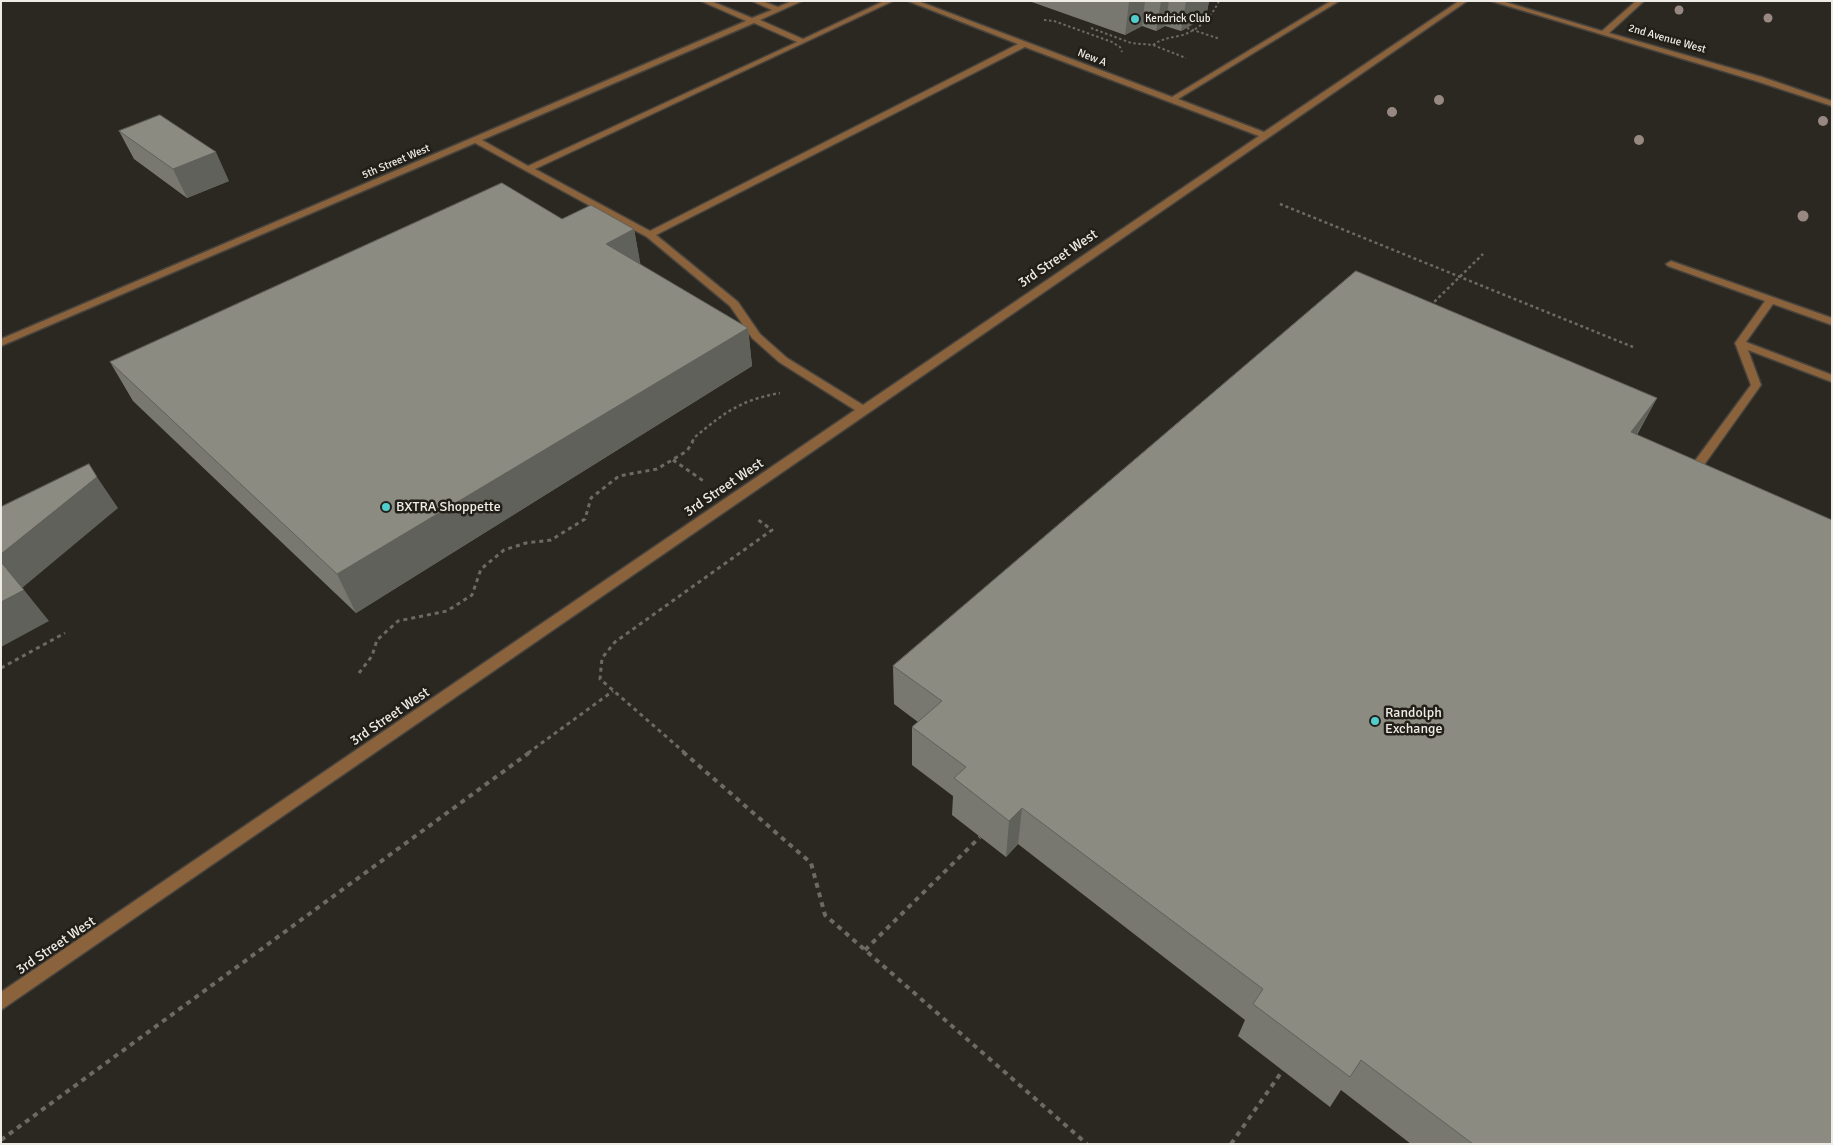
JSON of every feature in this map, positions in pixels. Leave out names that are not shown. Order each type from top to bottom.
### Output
[{"type":"street","points":[[704,1],[803,42]]},
{"type":"street","points":[[755,1],[778,10]]},
{"type":"street","name":"5th Street West","points":[[1,343],[799,1]]},
{"type":"street","points":[[528,169],[890,1]]},
{"type":"street","name":"New A","points":[[911,1],[1265,135]]},
{"type":"street","points":[[1172,100],[1336,1]]},
{"type":"street","name":"3rd Street West","points":[[1,1002],[1265,135],[1464,1]]},
{"type":"street","name":"2nd Avenue West","points":[[1494,1],[1759,79],[1832,104]]},
{"type":"street","points":[[1604,33],[1640,1]]},
{"type":"street","points":[[650,235],[1024,44]]},
{"type":"street","points":[[476,140],[650,235],[734,304],[756,336],[783,360],[864,410]]},
{"type":"street","points":[[1672,264],[1832,322]]},
{"type":"street","points":[[1740,343],[1771,300]]},
{"type":"street","points":[[1740,343],[1832,379]]},
{"type":"street","points":[[1684,485],[1756,385],[1740,343]]},
{"type":"path","points":[[1153,45],[1162,38],[1182,36],[1208,20],[1219,1]]},
{"type":"path","points":[[1091,28],[1131,43],[1153,45],[1186,58]]},
{"type":"path","points":[[1280,204],[1633,347]]},
{"type":"path","points":[[1427,308],[1484,254]]},
{"type":"path","points":[[359,673],[372,656],[377,640],[398,621],[447,611],[472,595],[482,568],[504,550],[526,543],[551,540],[585,519],[591,498],[619,476],[657,470],[687,451],[695,437],[727,411],[759,397],[791,391],[811,377]]},
{"type":"path","points":[[673,460],[772,530],[615,642],[602,658],[600,679],[811,863],[825,915],[1087,1144]]},
{"type":"path","points":[[1,668],[65,633]]},
{"type":"path","points":[[1,1140],[613,691]]},
{"type":"path","points":[[865,950],[980,836]]},
{"type":"path","points":[[1231,1144],[1283,1070]]},
{"type":"building","points":[[160,115],[216,152],[173,169],[119,131]]},
{"type":"building","name":"BXTRA Shoppette","points":[[502,183],[562,219],[591,205],[634,229],[606,244],[748,328],[337,574],[110,362]]},
{"type":"building","name":"Randolph Exchange","points":[[1356,271],[1657,398],[1631,432],[1832,520],[1832,1144],[1473,1144],[1361,1060],[1350,1077],[1253,1004],[1263,989],[1022,808],[1009,821],[954,778],[966,767],[912,727],[942,701],[893,666]]},
{"type":"building","points":[[89,464],[97,477],[1,554],[1,507]]},
{"type":"building","points":[[1,562],[24,590],[1,602]]},
{"type":"place","name":"Kendrick Club","points":[[1135,19]]},
{"type":"place","name":"BXTRA Shoppette","points":[[386,507]]},
{"type":"place","name":"Randolph Exchange","points":[[1375,721]]}]
